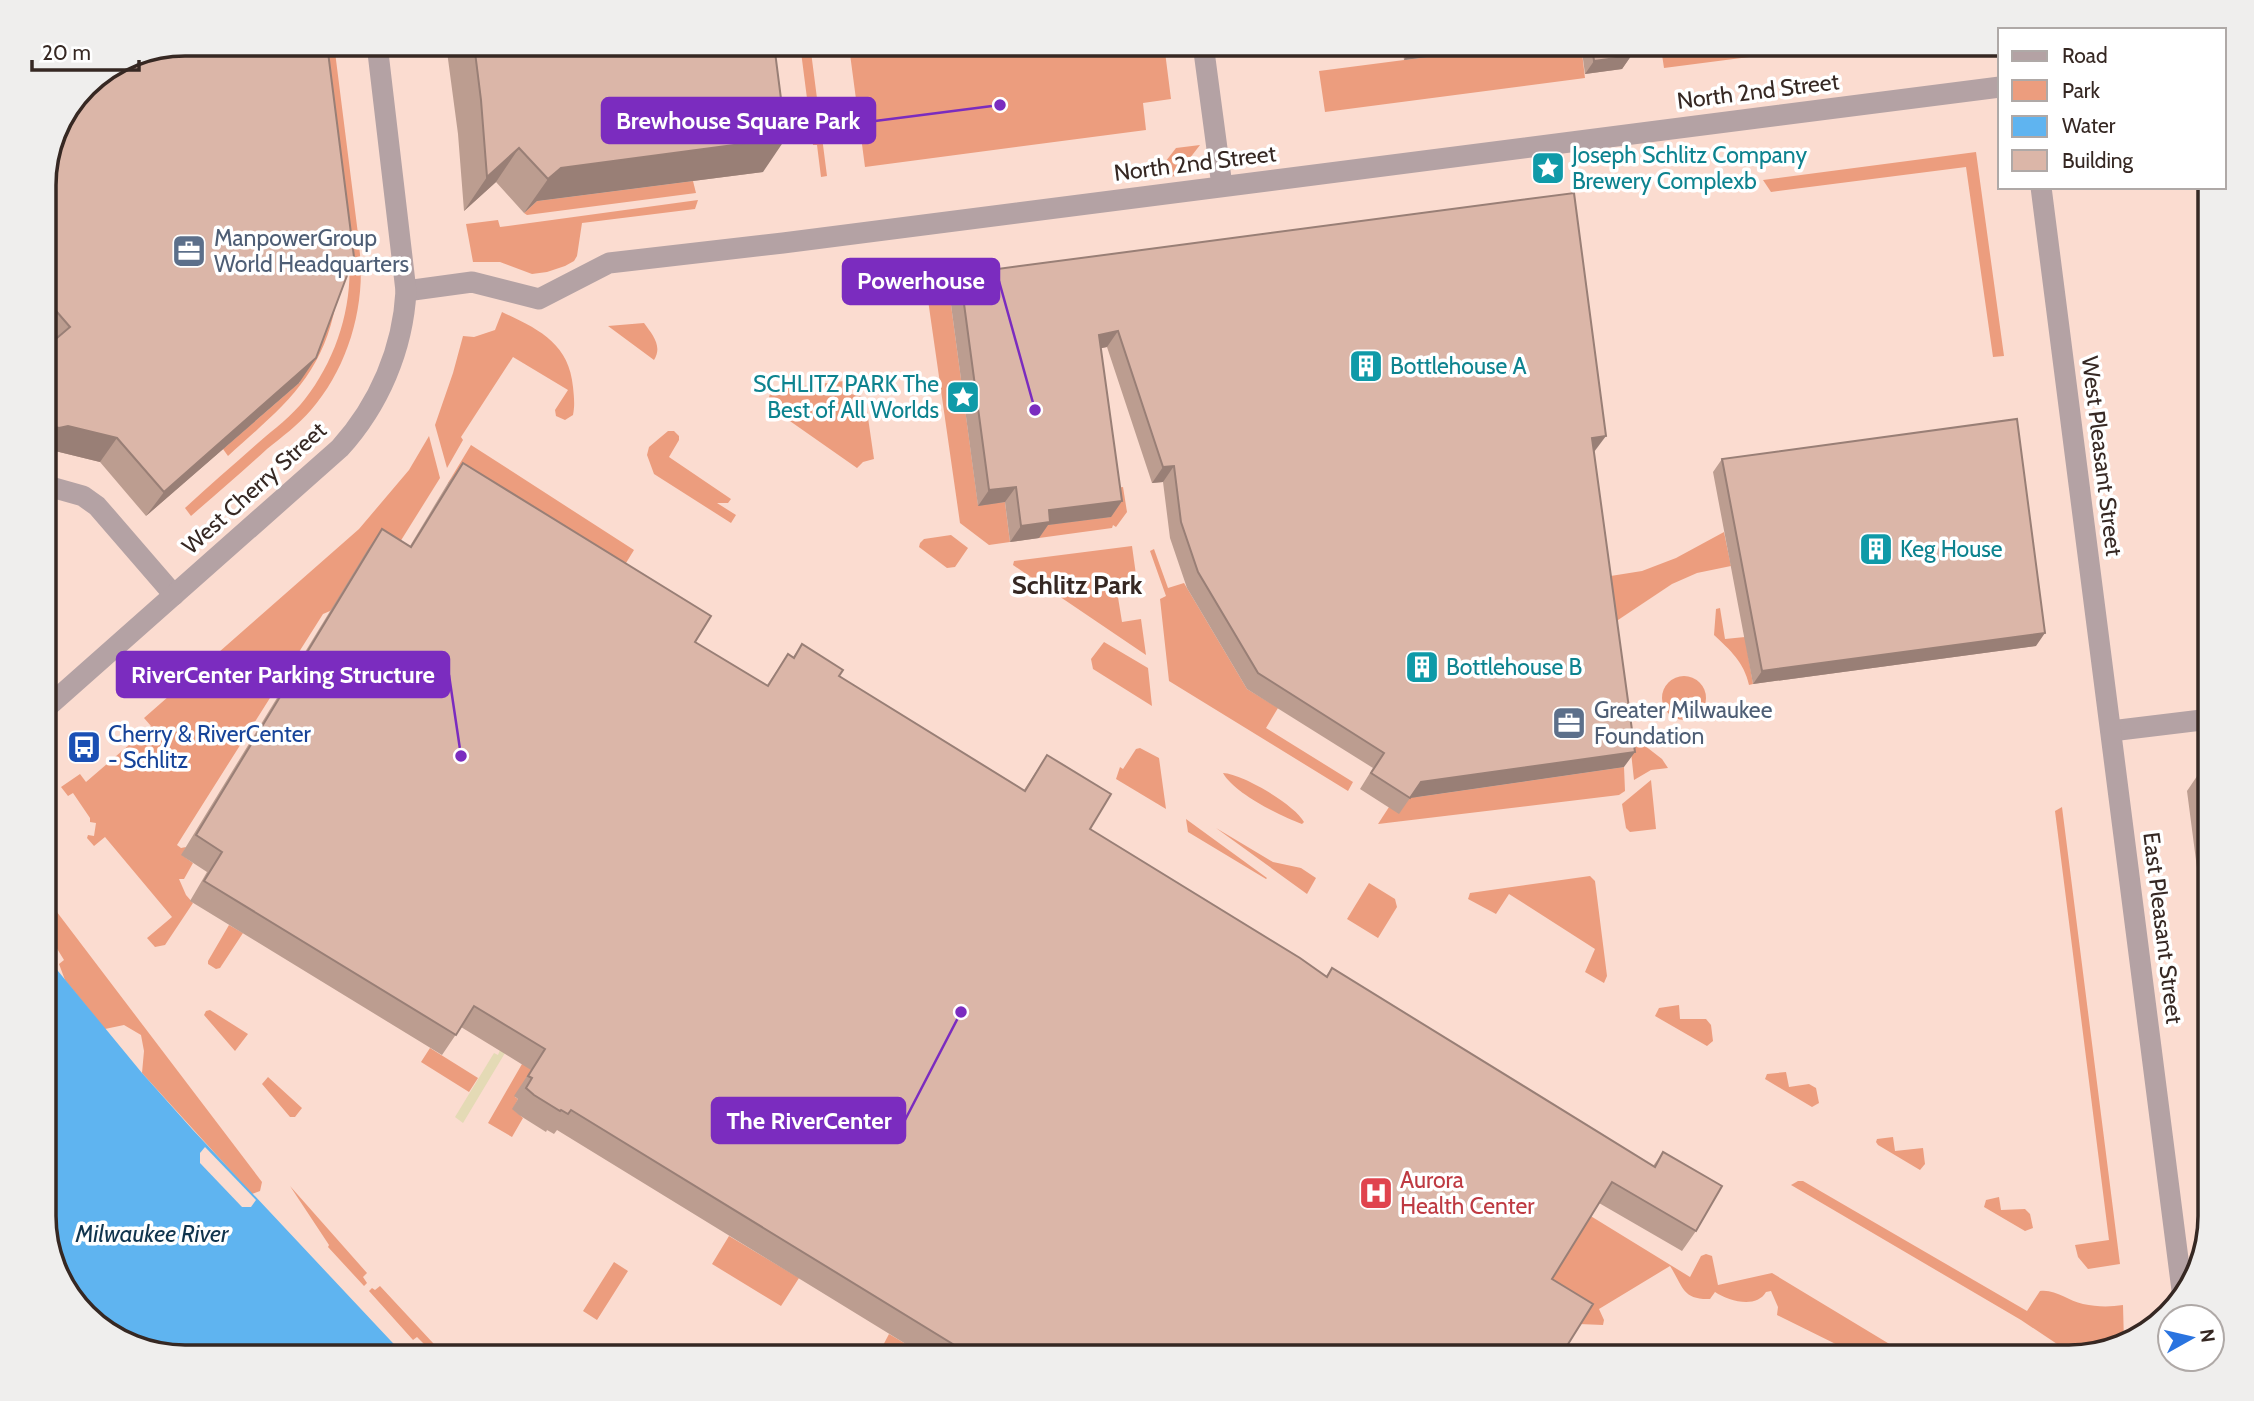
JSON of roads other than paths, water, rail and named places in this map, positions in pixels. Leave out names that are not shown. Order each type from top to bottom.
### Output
[{"type":"street","name":"West Cherry Street","points":[[56,699],[348,439],[375,399],[388,372],[404,319],[407,291],[378,56]]},
{"type":"street","points":[[1205,56],[1222,186]]},
{"type":"street","name":"North 2nd Street","points":[[407,291],[472,282],[539,299],[609,263],[721,251],[1998,87]]},
{"type":"street","name":"West Pleasant Street","points":[[2041,189],[2111,731]]},
{"type":"street","points":[[56,488],[83,496],[97,506],[174,595]]},
{"type":"street","points":[[2111,731],[2198,720]]},
{"type":"street","name":"East Pleasant Street","points":[[2111,731],[2181,1281]]},
{"type":"water","name":"Milwaukee River","points":[[56,969],[192,1129],[395,1345],[168,1344],[152,1341],[120,1328],[83,1295],[66,1265],[56,1225]]},
{"type":"place","name":"Brewhouse Square Park","points":[[1000,105]]},
{"type":"place","name":"Joseph Schlitz Company Brewery Complexb","points":[[1548,168]]},
{"type":"place","name":"ManpowerGroup World Headquarters","points":[[189,251]]},
{"type":"place","name":"Bottlehouse A","points":[[1366,366]]},
{"type":"place","name":"SCHLITZ PARK The Best of All Worlds","points":[[963,397]]},
{"type":"place","name":"Powerhouse","points":[[1035,410]]},
{"type":"place","name":"Keg House","points":[[1876,549]]},
{"type":"place","name":"Bottlehouse B","points":[[1422,667]]},
{"type":"place","name":"Greater Milwaukee Foundation","points":[[1569,723]]},
{"type":"place","name":"Cherry & RiverCenter - Schlitz","points":[[84,747]]},
{"type":"place","name":"RiverCenter Parking Structure","points":[[461,756]]},
{"type":"place","name":"The RiverCenter","points":[[961,1012]]},
{"type":"place","name":"Aurora Health Center","points":[[1376,1193]]},
{"type":"district","name":"Schlitz Park","points":[[1077,585]]}]
